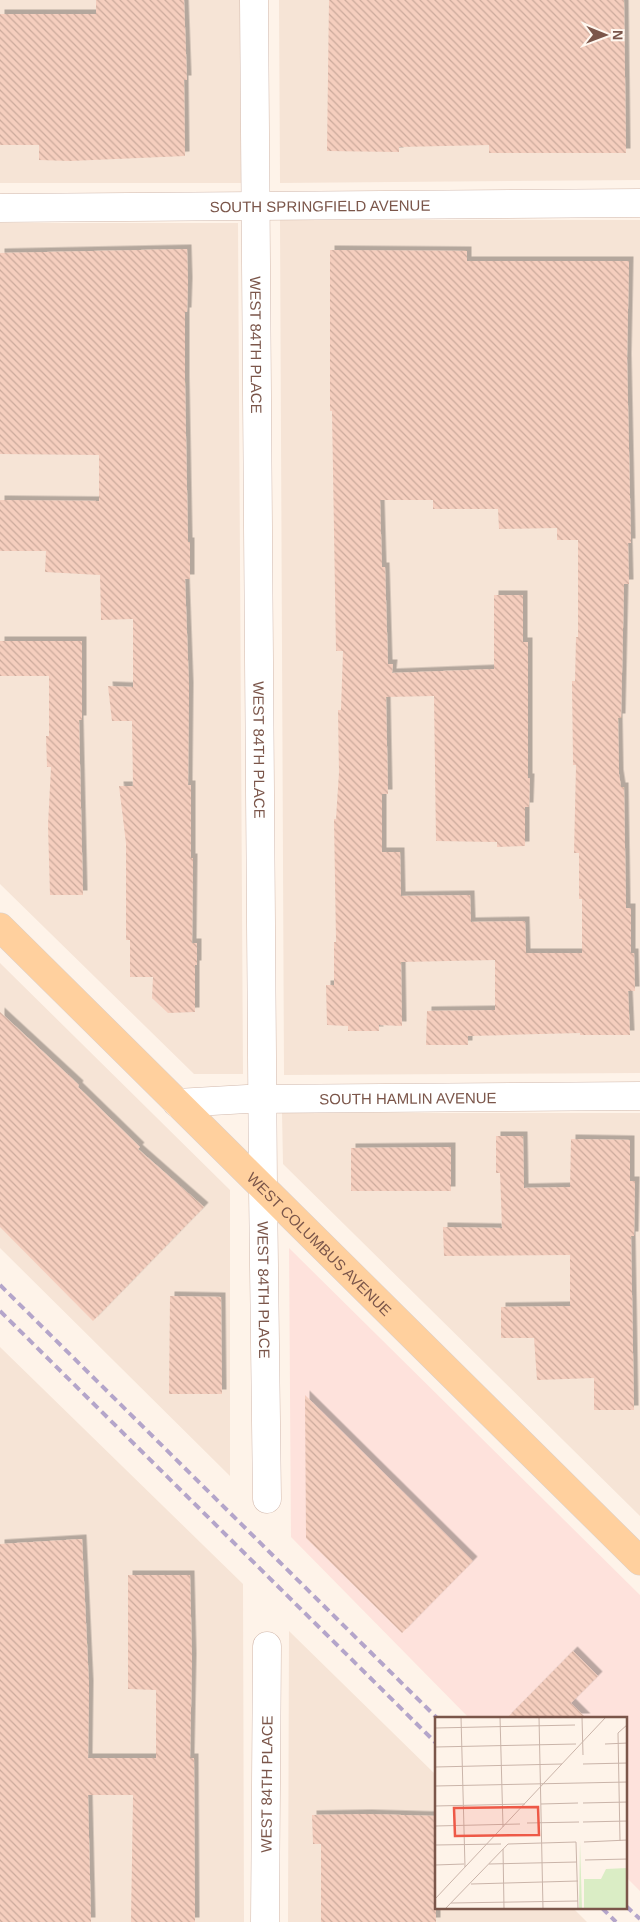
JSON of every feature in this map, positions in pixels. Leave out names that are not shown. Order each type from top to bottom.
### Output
[{"type":"main road","name":"WEST COLUMBUS AVENUE","points":[[0,927],[640,1561]]},
{"type":"street","name":"WEST 84TH PLACE","points":[[254,0],[267,1499]]},
{"type":"street","name":"SOUTH SPRINGFIELD AVENUE","points":[[0,208],[640,203]]},
{"type":"street","name":"SOUTH HAMLIN AVENUE","points":[[178,1103],[263,1099],[640,1096]]},
{"type":"street","name":"WEST 84TH PLACE","points":[[265,1922],[267,1646]]},
{"type":"shaded area","points":[[0,0],[240,0],[241,183],[0,183]]},
{"type":"shaded area","points":[[279,0],[640,0],[640,180],[280,183]]},
{"type":"shaded area","points":[[280,220],[640,220],[640,1073],[284,1075]]},
{"type":"shaded area","points":[[0,223],[238,223],[243,1074],[194,1074],[0,884]]},
{"type":"shaded area","points":[[0,963],[230,1190],[230,1476],[0,1248]]},
{"type":"shaded area","points":[[282,1113],[640,1113],[640,1516],[283,1164]]},
{"type":"shaded area","points":[[289,1248],[640,1595],[640,1891],[628,1879],[628,1717],[468,1717],[291,1537]]},
{"type":"shaded area","points":[[0,1347],[243,1584],[244,1922],[0,1922]]},
{"type":"shaded area","points":[[289,1631],[435,1774],[435,1910],[575,1910],[587,1922],[288,1922]]},
{"type":"building","points":[[96,0],[184,0],[187,80],[184,80],[185,156],[70,161],[39,160],[39,145],[0,145],[0,14],[96,14]]},
{"type":"building","points":[[329,0],[624,0],[626,153],[489,153],[489,145],[399,147],[399,152],[327,151]]},
{"type":"building","points":[[187,249],[185,382],[190,579],[185,579],[189,687],[188,785],[191,785],[191,858],[193,858],[192,943],[197,943],[197,965],[195,965],[195,1012],[168,1013],[152,998],[153,977],[130,977],[130,940],[126,940],[126,843],[119,786],[133,786],[132,721],[112,721],[108,686],[133,687],[133,619],[101,620],[100,575],[45,572],[46,551],[0,551],[0,500],[99,501],[99,455],[0,454],[0,253]]},
{"type":"building","points":[[330,250],[467,251],[467,261],[629,261],[627,358],[631,543],[628,543],[629,584],[624,584],[621,718],[618,718],[619,774],[621,787],[624,787],[626,908],[631,908],[631,953],[634,953],[635,991],[628,991],[630,1035],[580,1035],[580,1033],[468,1036],[468,1045],[426,1045],[427,1011],[495,1010],[495,960],[401,962],[402,1026],[379,1025],[379,1031],[348,1031],[348,1026],[327,1025],[326,985],[334,985],[334,942],[336,942],[334,819],[336,819],[339,772],[338,710],[341,710],[343,651],[336,651],[332,411],[330,411]],"holes":[[[380,500],[433,500],[433,509],[498,509],[499,529],[557,528],[557,540],[578,540],[578,637],[576,637],[575,681],[572,681],[573,765],[576,765],[574,853],[579,853],[579,899],[582,899],[582,953],[526,953],[525,921],[471,922],[470,895],[401,896],[400,852],[382,852],[382,794],[388,794],[386,697],[434,696],[436,841],[497,842],[497,847],[525,846],[525,807],[529,807],[530,778],[528,778],[528,642],[523,642],[523,595],[494,595],[494,669],[392,673],[393,664],[388,664],[385,567],[382,567]]]},
{"type":"building","points":[[0,641],[82,641],[82,720],[79,720],[83,895],[50,895],[48,825],[51,767],[47,767],[46,736],[49,736],[49,676],[0,676]]},
{"type":"building","points":[[0,1012],[79,1085],[78,1087],[140,1147],[138,1149],[204,1207],[93,1321],[0,1227]]},
{"type":"building","points":[[496,1136],[523,1136],[524,1188],[570,1187],[571,1139],[630,1140],[630,1181],[635,1181],[634,1236],[631,1236],[634,1410],[594,1410],[594,1378],[537,1380],[534,1338],[501,1338],[501,1307],[570,1306],[570,1255],[444,1256],[443,1227],[502,1228],[500,1173],[496,1173]]},
{"type":"building","points":[[451,1147],[451,1191],[351,1191],[351,1148]]},
{"type":"building","points":[[170,1296],[221,1297],[222,1394],[169,1394]]},
{"type":"building","points":[[305,1395],[473,1561],[402,1633],[306,1538]]},
{"type":"building","points":[[82,1539],[89,1685],[88,1758],[156,1758],[156,1690],[128,1689],[128,1575],[190,1575],[192,1658],[190,1758],[194,1758],[195,1922],[131,1922],[133,1795],[88,1795],[91,1922],[0,1922],[0,1544]]},
{"type":"building","points":[[573,1651],[598,1676],[571,1703],[585,1717],[508,1717]]},
{"type":"building","points":[[312,1815],[435,1816],[436,1922],[321,1922],[321,1844],[313,1844]]},
{"type":"railway","points":[[0,1285],[436,1717]]},
{"type":"railway","points":[[0,1311],[435,1742]]},
{"type":"railway","points":[[628,1908],[640,1919]]},
{"type":"railway","points":[[604,1910],[616,1922]]}]
